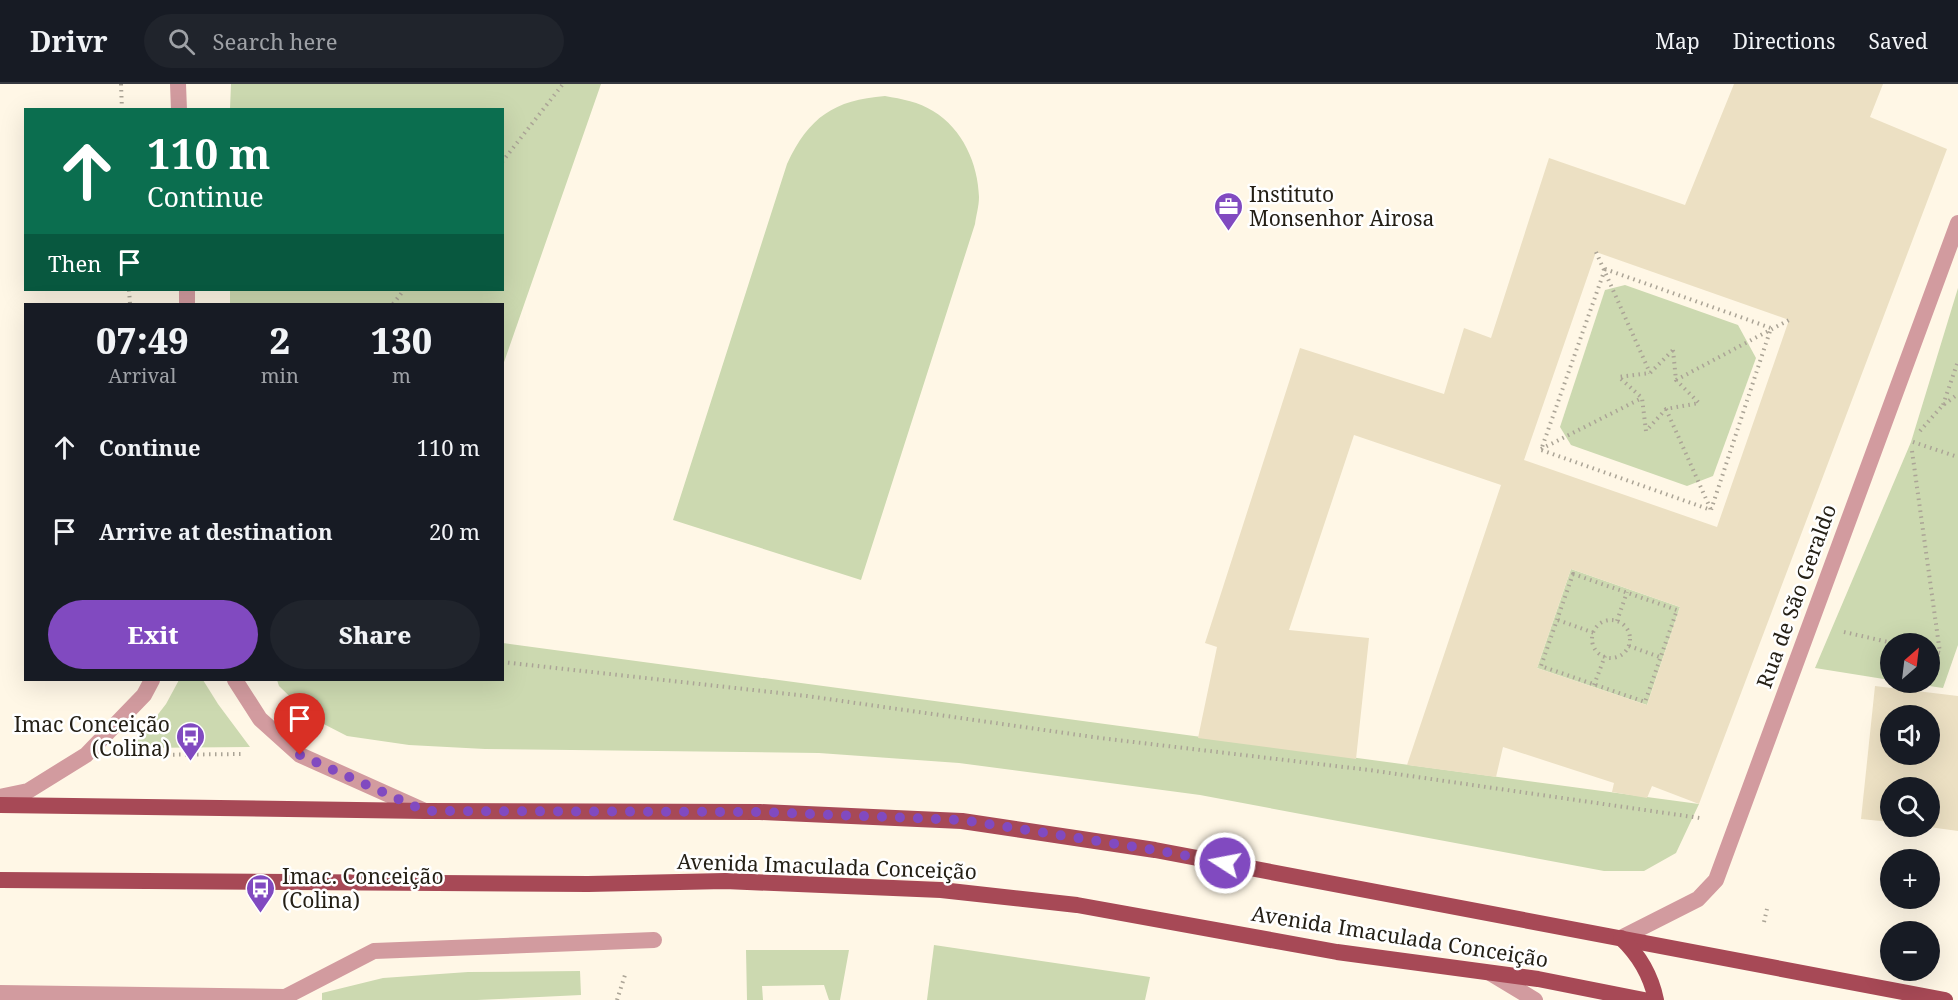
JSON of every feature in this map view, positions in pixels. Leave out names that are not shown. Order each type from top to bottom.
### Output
[{"type":"main road","name":"Avenida Imaculada Conceição","points":[[0,805],[425,811],[760,812],[962,820],[1155,850],[1945,1000]]},
{"type":"main road","name":"Avenida Imaculada Conceição","points":[[0,880],[588,884],[725,881],[941,890],[1077,905],[1337,952],[1538,979],[1644,1000]]},
{"type":"main road","points":[[1622,938],[1645,966],[1653,984],[1656,1000]]},
{"type":"street","points":[[178,84],[179,108]]},
{"type":"street","name":"Rua de São Geraldo","points":[[1622,938],[1698,898],[1716,880],[1958,223]]},
{"type":"street","points":[[0,797],[28,791],[86,755],[144,695],[151,681]]},
{"type":"street","points":[[236,681],[260,719],[300,755],[425,811]]},
{"type":"street","points":[[0,993],[285,997],[374,951],[654,940]]},
{"type":"street","points":[[1490,972],[1535,1000]]},
{"type":"path","points":[[121,84],[122,108]]},
{"type":"path","points":[[504,159],[563,84]]},
{"type":"path","points":[[1596,252],[1650,373]]},
{"type":"path","points":[[1605,269],[1771,328]]},
{"type":"path","points":[[1541,450],[1605,269]]},
{"type":"path","points":[[394,303],[404,291]]},
{"type":"path","points":[[1676,380],[1789,320]]},
{"type":"path","points":[[1711,510],[1771,328]]},
{"type":"path","points":[[1673,350],[1676,380],[1699,403],[1666,409],[1646,430],[1642,398],[1619,377],[1650,373],[1673,350]]},
{"type":"path","points":[[1942,406],[1958,360]]},
{"type":"path","points":[[1907,453],[1911,442],[1942,406],[1958,394]]},
{"type":"path","points":[[1541,450],[1642,398]]},
{"type":"path","points":[[1666,409],[1711,510]]},
{"type":"path","points":[[1911,442],[1958,457]]},
{"type":"path","points":[[1911,442],[1938,633]]},
{"type":"path","points":[[1541,450],[1711,510]]},
{"type":"path","points":[[1573,574],[1677,610],[1645,702],[1541,666],[1557,620],[1573,574]]},
{"type":"path","points":[[1617,621],[1627,592]]},
{"type":"path","points":[[1557,620],[1594,633]]},
{"type":"path","points":[[1617,621],[1628,631],[1629,646],[1618,656],[1605,656],[1594,647],[1595,628],[1603,622],[1617,621]]},
{"type":"path","points":[[1844,632],[1880,640]]},
{"type":"path","points":[[1629,646],[1660,657]]},
{"type":"path","points":[[1594,684],[1605,656]]},
{"type":"path","points":[[504,662],[807,696],[1100,738],[1380,771],[1700,818]]},
{"type":"path","points":[[137,755],[246,754]]},
{"type":"path","points":[[1764,922],[1767,909]]},
{"type":"path","points":[[617,1000],[625,977],[625,967]]},
{"type":"green space","points":[[231,84],[601,84],[504,362],[504,303],[230,303],[230,291],[504,291],[504,108],[230,108]]},
{"type":"green space","points":[[885,96],[922,105],[953,127],[972,160],[976,172],[979,200],[975,224],[861,580],[673,520],[787,164],[795,148],[814,123],[837,107],[867,98]]},
{"type":"green space","points":[[1625,285],[1738,325],[1756,358],[1713,476],[1687,486],[1571,445],[1560,427],[1605,290]]},
{"type":"green space","points":[[1958,288],[1958,645],[1943,688],[1940,688],[1940,633],[1880,633],[1880,678],[1815,668],[1911,442]]},
{"type":"green space","points":[[1571,569],[1680,607],[1647,705],[1537,668]]},
{"type":"green space","points":[[504,643],[1699,804],[1676,853],[1644,871],[1604,871],[1200,795],[959,763],[819,753],[485,749],[409,745],[347,736],[312,718],[279,686],[277,681],[504,681]]},
{"type":"green space","points":[[178,681],[204,681],[250,747],[132,748],[166,704]]},
{"type":"green space","points":[[934,945],[1150,977],[1145,1000],[927,1000]]},
{"type":"green space","points":[[746,950],[849,950],[840,1000],[829,1000],[824,985],[762,986],[763,1000],[747,1000]]},
{"type":"green space","points":[[580,971],[581,995],[477,1000],[322,1000],[322,993],[383,978],[468,972]]},
{"type":"building","points":[[1734,84],[1883,84],[1870,117],[1947,149],[1699,804],[1652,786],[1647,798],[1612,792],[1614,783],[1503,747],[1496,777],[1407,765],[1501,485],[1354,435],[1289,630],[1369,638],[1356,759],[1198,738],[1217,647],[1205,643],[1300,348],[1444,394],[1464,328],[1491,338],[1549,158],[1685,205]],"holes":[[[1596,252],[1789,320],[1717,527],[1524,460]],[[1571,569],[1680,607],[1647,705],[1537,668]]]},
{"type":"building","points":[[1875,686],[1880,687],[1880,693],[1933,693],[1958,696],[1958,831],[1940,828],[1940,777],[1880,777],[1880,821],[1861,819]]},
{"type":"place","name":"Instituto Monsenhor Airosa","points":[[1228,232]]},
{"type":"place","name":"Imac Conceição (Colina)","points":[[191,762]]},
{"type":"place","name":"Imac. Conceição (Colina)","points":[[261,914]]},
{"type":"route","points":[[300,755],[425,811],[760,812],[962,820],[1225,863]]}]
